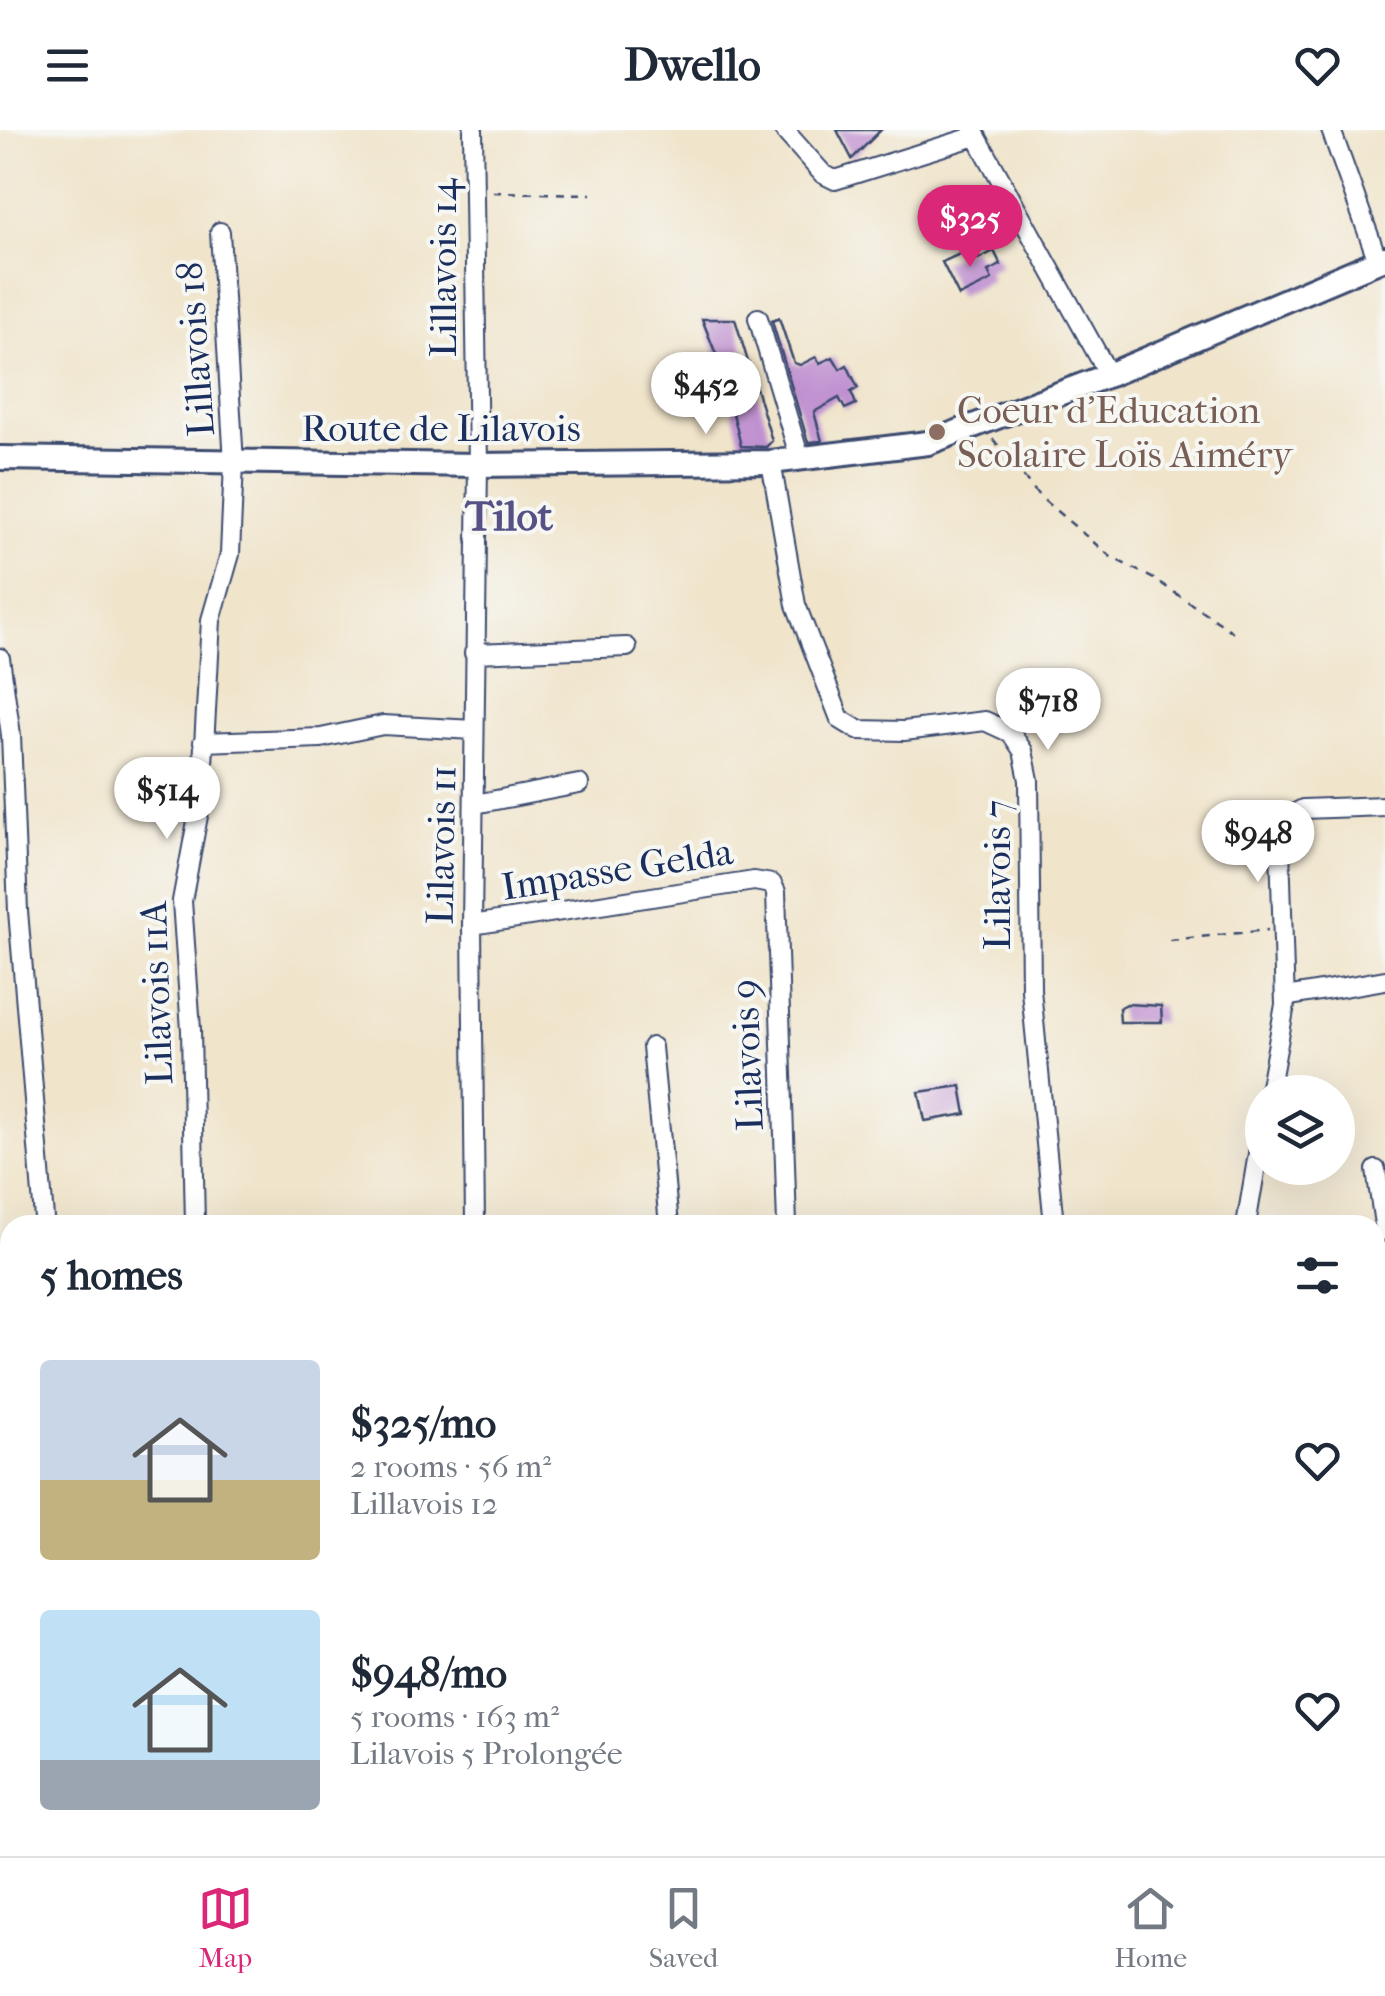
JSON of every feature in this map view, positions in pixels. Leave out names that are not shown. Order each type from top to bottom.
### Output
[{"type":"main road","name":"Route de Lilavois","points":[[0,458],[478,465],[771,462],[928,443],[1109,375],[1381,259]]},
{"type":"street","name":"Lillavois 14","points":[[473,130],[477,192],[478,465]]},
{"type":"street","points":[[784,130],[823,174],[835,180],[974,133],[1109,375]]},
{"type":"street","points":[[1331,130],[1381,259]]},
{"type":"street","name":"Lillavois 18","points":[[220,232],[234,462]]},
{"type":"street","points":[[758,318],[800,459]]},
{"type":"street","name":"Lilavois 11A","points":[[195,1215],[191,1030],[182,901],[200,800],[211,620],[230,554],[234,462]]},
{"type":"street","name":"Lilavois 7","points":[[771,462],[796,605],[840,719],[858,730],[904,731],[986,720],[1011,732],[1023,751],[1029,780],[1030,990],[1053,1215]]},
{"type":"street","name":"Lilavois 11","points":[[475,1215],[472,925],[478,465]]},
{"type":"street","points":[[474,652],[627,646]]},
{"type":"street","points":[[0,658],[11,735],[16,895],[44,1215]]},
{"type":"street","points":[[203,742],[321,738],[382,724],[474,730]]},
{"type":"street","points":[[475,804],[579,784]]},
{"type":"street","points":[[1273,1075],[1285,996],[1280,848],[1288,817],[1303,809],[1385,806]]},
{"type":"street","name":"Impasse Gelda","points":[[472,925],[606,901],[754,881],[772,884]]},
{"type":"street","name":"Lilavois 9","points":[[772,884],[776,892],[787,1215]]},
{"type":"street","points":[[1285,996],[1385,980]]},
{"type":"street","points":[[652,1047],[668,1215]]},
{"type":"street","points":[[1376,1170],[1383,1215]]},
{"type":"street","points":[[1248,1215],[1253,1185]]},
{"type":"path","points":[[477,192],[591,194]]},
{"type":"path","points":[[984,425],[1040,497],[1111,557],[1156,580],[1197,612],[1233,632]]},
{"type":"path","points":[[1170,940],[1284,929]]},
{"type":"building","points":[[837,130],[881,130],[852,159]]},
{"type":"building","points":[[973,248],[978,259],[994,251],[1001,265],[988,271],[992,280],[959,296],[942,262]]},
{"type":"building","points":[[779,318],[794,363],[800,365],[816,357],[820,363],[833,357],[840,369],[847,365],[858,388],[851,392],[856,404],[845,409],[839,398],[814,412],[822,441],[808,442],[772,321]]},
{"type":"building","points":[[702,319],[735,319],[772,441],[766,447],[741,446],[723,372]]},
{"type":"building","points":[[1127,1004],[1161,1006],[1162,1022],[1120,1022],[1119,1008]]},
{"type":"building","points":[[961,1086],[966,1114],[925,1121],[919,1092]]},
{"type":"place","name":"Coeur d'Education Scolaire Loïs Aiméry","points":[[937,432]]},
{"type":"district","name":"Tilot","points":[[509,515]]}]
